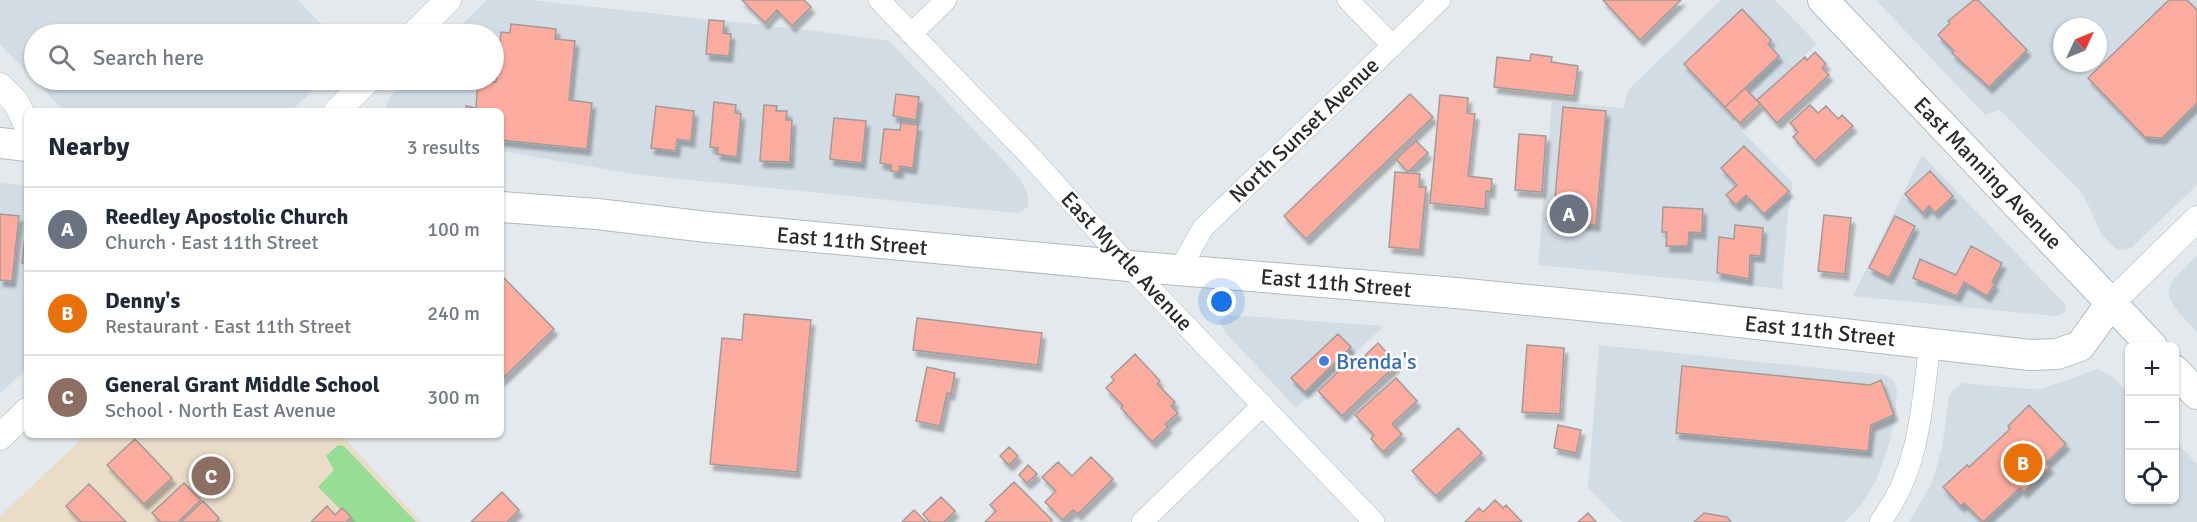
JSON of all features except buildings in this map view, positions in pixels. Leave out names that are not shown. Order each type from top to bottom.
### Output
[{"type":"main road","name":"East Manning Avenue","points":[[1823,0],[2148,342]]},
{"type":"main road","points":[[0,143],[24,146]]},
{"type":"main road","name":"East 11th Street","points":[[504,207],[1597,307],[2030,355],[2057,354],[2080,346],[2111,303]]},
{"type":"main road","points":[[2179,374],[2197,394]]},
{"type":"street","points":[[424,24],[448,0]]},
{"type":"street","name":"East Myrtle Avenue","points":[[879,0],[1374,522]]},
{"type":"street","points":[[911,33],[946,0]]},
{"type":"street","points":[[1348,0],[1393,46]]},
{"type":"street","name":"North Sunset Avenue","points":[[1180,270],[1203,228],[1440,0]]},
{"type":"street","points":[[0,86],[16,102],[24,119]]},
{"type":"street","points":[[340,108],[358,90]]},
{"type":"street","points":[[2111,303],[2197,219]]},
{"type":"street","points":[[1880,522],[1896,499],[1911,462],[1919,426],[1930,343]]},
{"type":"street","points":[[1142,522],[1263,405]]},
{"type":"street","points":[[0,437],[24,414]]},
{"type":"shaded area","points":[[0,0],[298,0],[321,24],[24,24],[24,69],[0,44]]},
{"type":"shaded area","points":[[487,0],[530,0],[889,41],[1020,178],[1028,196],[1028,206],[1017,213],[640,175],[504,152],[504,108],[387,108],[391,95],[396,90],[504,90],[504,24],[462,24]]},
{"type":"shaded area","points":[[1721,0],[1775,0],[1817,44],[1733,122],[1793,183],[1788,213],[1782,289],[1538,265],[1552,102],[1624,108],[1628,90]]},
{"type":"shaded area","points":[[1876,0],[2197,0],[2197,185],[2131,248],[2121,250],[2115,248],[2101,234],[2079,190],[2000,110],[1985,115]]},
{"type":"shaded area","points":[[44,90],[313,90],[294,108],[61,108]]},
{"type":"shaded area","points":[[1922,155],[2064,303],[2066,307],[2064,313],[2055,316],[1853,296]]},
{"type":"shaded area","points":[[0,183],[24,186],[24,371],[0,394]]},
{"type":"shaded area","points":[[2197,255],[2197,332],[2174,307],[2168,294],[2171,282]]},
{"type":"shaded area","points":[[1228,315],[1384,326],[1296,408],[1224,331],[1220,322]]},
{"type":"shaded area","points":[[1599,345],[1886,375],[1893,380],[1897,389],[1895,418],[1876,481],[1861,505],[1845,522],[1622,522],[1588,488]]},
{"type":"shaded area","points":[[2098,369],[2114,378],[2125,390],[2125,504],[2179,504],[2179,445],[2197,464],[2197,522],[1909,522],[1932,483],[1942,448],[1949,396],[1953,389],[1963,383],[2027,389],[2044,388]]},
{"type":"shaded area","points":[[83,438],[345,438],[421,522],[0,522],[0,516]]},
{"type":"green space","points":[[338,445],[344,446],[416,522],[353,522],[318,487],[334,470],[326,456]]},
{"type":"place","name":"Reedley Apostolic Church","points":[[1569,214]]},
{"type":"place","name":"Brenda's","points":[[1324,361]]},
{"type":"place","name":"Denny's","points":[[2023,463]]},
{"type":"place","name":"General Grant Middle School","points":[[211,476]]}]
